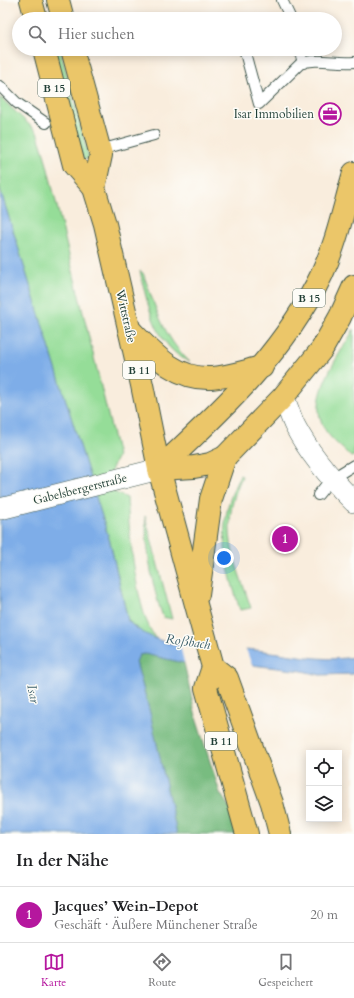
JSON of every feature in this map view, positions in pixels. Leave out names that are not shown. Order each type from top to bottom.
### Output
[{"type":"main road","points":[[31,0],[34,12]]},
{"type":"main road","points":[[58,0],[62,12]]},
{"type":"main road","name":"Wittstraße","points":[[46,56],[74,165],[94,188],[105,224],[159,469]]},
{"type":"main road","name":"Wittstraße","points":[[74,56],[101,155],[94,188]]},
{"type":"main road","name":"B 15","points":[[262,367],[290,330],[322,273],[342,221],[354,173]]},
{"type":"main road","name":"B 15","points":[[159,469],[194,467],[210,464],[225,457],[283,397],[322,349],[340,317],[354,286]]},
{"type":"main road","points":[[129,329],[157,357],[182,373],[200,378],[212,378],[262,367]]},
{"type":"main road","points":[[159,469],[225,408],[262,367]]},
{"type":"main road","points":[[198,608],[211,499],[225,457]]},
{"type":"main road","name":"B 11","points":[[159,469],[214,667],[227,678],[272,803],[280,834]]},
{"type":"main road","name":"B 11","points":[[214,667],[206,688],[246,834]]},
{"type":"street","points":[[283,397],[294,424],[305,442],[324,487],[354,502]]},
{"type":"street","name":"Gabelsbergerstraße","points":[[0,509],[159,469]]},
{"type":"lane","points":[[282,0],[288,12]]},
{"type":"lane","points":[[246,56],[259,104],[303,63],[309,61],[340,63],[354,62]]},
{"type":"lane","points":[[302,56],[303,63]]},
{"type":"lane","points":[[0,86],[17,103],[46,123]]},
{"type":"lane","points":[[100,150],[154,135]]},
{"type":"lane","points":[[324,487],[354,465]]},
{"type":"green space","points":[[56,56],[62,56],[89,158],[83,160]]},
{"type":"green space","points":[[0,97],[37,132],[45,157],[118,456],[111,473],[112,486],[114,492],[127,498],[132,551],[139,593],[150,628],[157,639],[141,632],[128,620],[110,542],[0,189]]},
{"type":"green space","points":[[140,271],[143,273],[166,332],[190,362],[178,355],[161,335],[150,310]]},
{"type":"green space","points":[[354,329],[354,456],[351,457],[333,440],[324,428],[320,416],[319,403],[327,377]]},
{"type":"green space","points":[[240,475],[242,476],[231,512],[231,543],[234,558],[251,608],[240,610],[226,558],[225,526],[227,510],[232,493]]},
{"type":"green space","points":[[145,516],[172,619],[163,617],[155,592],[148,554]]},
{"type":"green space","points":[[145,654],[184,663],[197,721],[220,793],[233,813],[238,834],[177,834],[150,713],[136,662],[139,655]]},
{"type":"water","name":"Isar","points":[[0,189],[110,542],[128,621],[148,635],[162,641],[179,645],[258,650],[327,659],[354,657],[354,674],[320,675],[302,671],[252,665],[184,663],[145,654],[139,655],[136,662],[150,713],[177,834],[0,834]]},
{"type":"pier","name":"Roßbach","points":[[179,642],[245,647],[253,668],[185,665]]},
{"type":"place","name":"Isar Immobilien","points":[[330,114]]},
{"type":"place","name":"Jacques’ Wein-Depot","points":[[285,539]]}]
